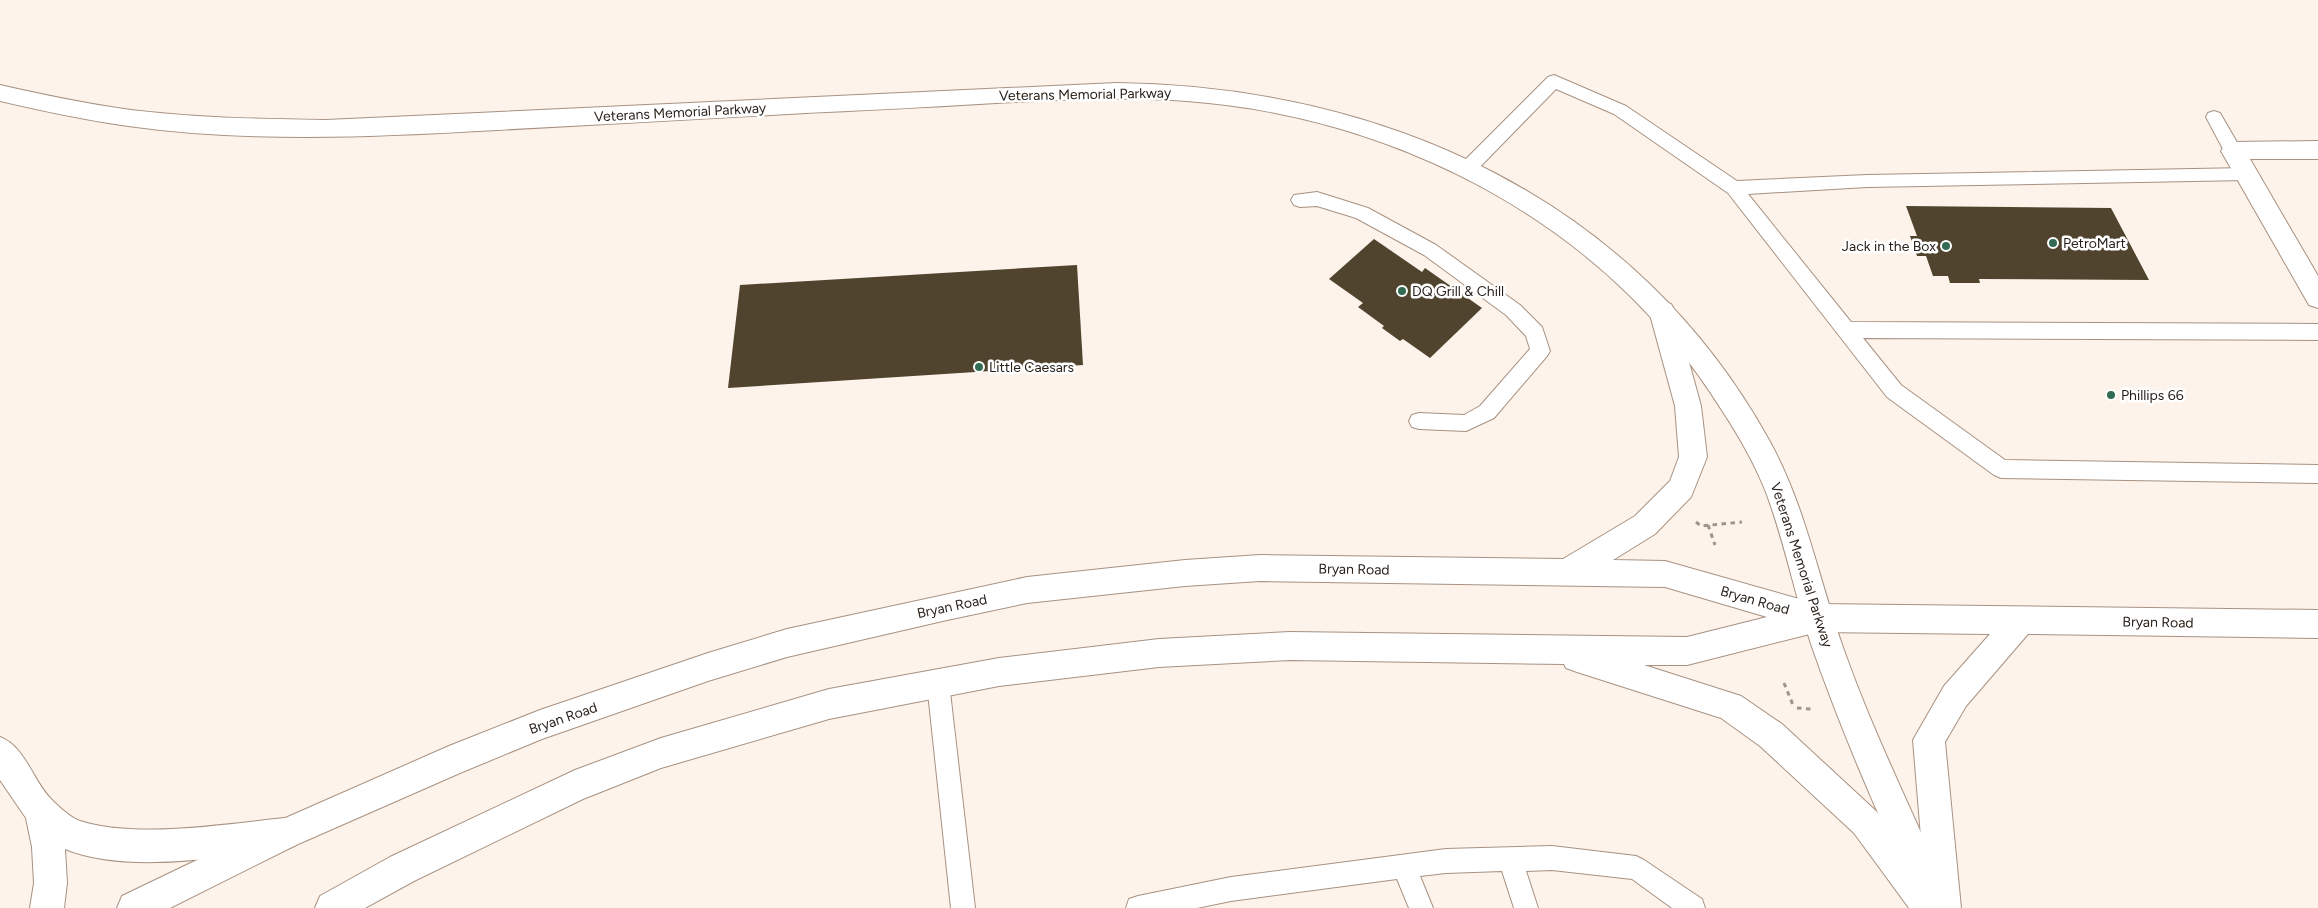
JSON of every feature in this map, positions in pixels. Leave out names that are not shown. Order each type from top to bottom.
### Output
[{"type":"main road","name":"Veterans Memorial Parkway","points":[[0,93],[81,112],[131,120],[229,128],[283,130],[446,124],[1044,94],[1168,91],[1227,96],[1352,122],[1411,142],[1468,168],[1522,198],[1572,231],[1619,270],[1662,311],[1696,350],[1754,439],[1772,474],[1794,536],[1818,618],[1872,763],[1937,908]]},
{"type":"main road","points":[[2233,151],[2318,150]]},
{"type":"main road","points":[[2233,151],[2318,298]]},
{"type":"main road","points":[[1568,572],[1645,525],[1681,488],[1692,457],[1688,406],[1662,311]]},
{"type":"main road","name":"Bryan Road","points":[[134,908],[286,834],[449,762],[540,725],[708,667],[786,643],[947,606],[1027,590],[1106,580],[1260,568],[1665,574],[1818,618]]},
{"type":"main road","name":"Bryan Road","points":[[332,908],[402,869],[492,825],[576,786],[661,754],[830,704],[999,672],[1159,652],[1290,646],[1687,651],[1818,618],[2318,624]]},
{"type":"main road","points":[[1944,908],[1929,740],[1955,696],[2021,621]]},
{"type":"main road","points":[[1547,649],[1730,706],[1771,735],[1865,822],[1930,908]]},
{"type":"main road","points":[[0,752],[40,811],[70,835],[125,846],[195,843],[286,834]]},
{"type":"main road","points":[[40,811],[51,854],[50,897],[47,908]]},
{"type":"lane","points":[[1468,168],[1554,81],[1620,110],[1734,188],[1894,392],[2001,469],[2318,474]]},
{"type":"lane","points":[[2214,117],[2233,151]]},
{"type":"lane","points":[[1734,188],[1867,181],[2247,174]]},
{"type":"lane","points":[[1300,200],[1317,199],[1362,213],[1430,250],[1513,310],[1535,332],[1540,350],[1487,412],[1466,423],[1419,421]]},
{"type":"lane","points":[[1846,330],[2318,332]]},
{"type":"lane","points":[[938,683],[963,908]]},
{"type":"lane","points":[[1138,908],[1231,889],[1446,861],[1552,858],[1636,868],[1692,908]]},
{"type":"lane","points":[[1510,860],[1526,908]]},
{"type":"lane","points":[[1404,867],[1421,908]]},
{"type":"path","points":[[1693,520],[1701,526],[1742,522]]},
{"type":"path","points":[[1708,525],[1715,545]]},
{"type":"path","points":[[1784,683],[1794,707]]},
{"type":"building","name":"PetroMart","points":[[1906,206],[2111,208],[2149,280],[1979,279],[1980,283],[1950,283],[1948,276],[1933,276],[1926,256],[1917,256],[1910,236],[1917,236]]},
{"type":"building","name":"DQ Grill & Chill","points":[[1374,239],[1422,272],[1425,268],[1482,308],[1430,358],[1403,339],[1400,341],[1382,328],[1384,326],[1358,307],[1363,303],[1329,279]]},
{"type":"building","points":[[1077,265],[1083,365],[728,388],[740,285]]},
{"type":"place","name":"PetroMart","points":[[2053,243]]},
{"type":"place","name":"Jack in the Box","points":[[1946,246]]},
{"type":"place","name":"DQ Grill & Chill","points":[[1402,291]]},
{"type":"place","name":"Little Caesars","points":[[979,367]]},
{"type":"place","name":"Phillips 66","points":[[2111,395]]}]
